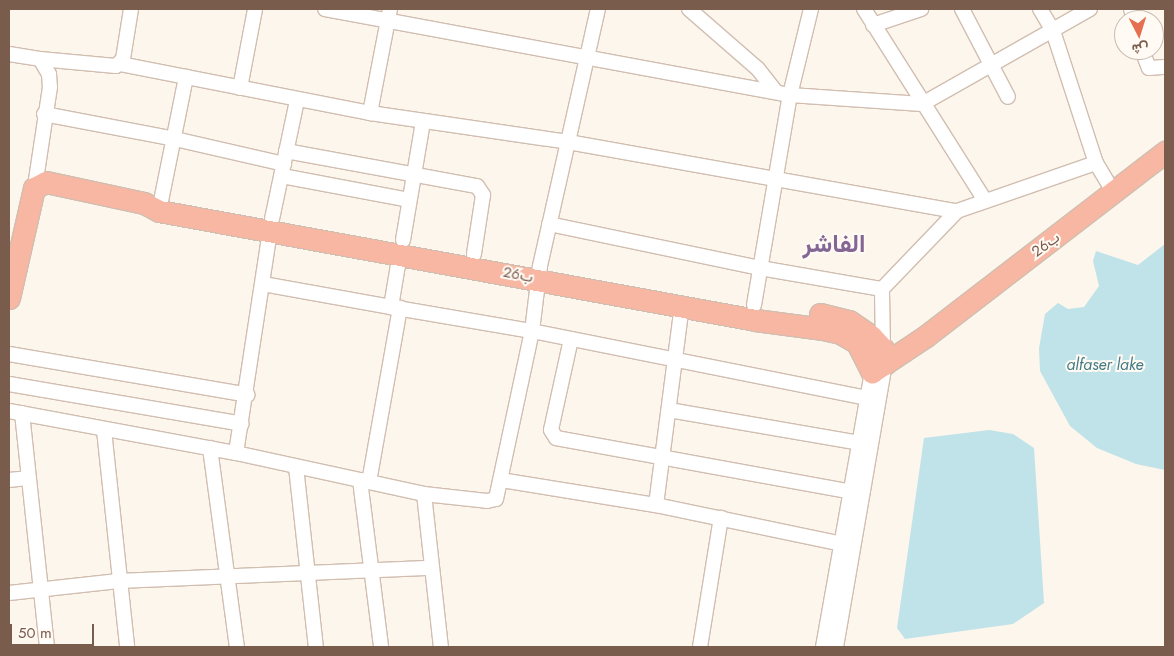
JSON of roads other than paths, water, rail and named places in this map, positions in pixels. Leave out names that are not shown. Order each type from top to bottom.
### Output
[{"type":"highway","name":"26ب","points":[[876,356],[926,336],[1165,152]]},
{"type":"highway","name":"26ب","points":[[35,186],[51,183],[155,206],[401,246],[539,272],[849,321],[876,356]]},
{"type":"highway","points":[[9,298],[35,186]]},
{"type":"highway","name":"26ب","points":[[401,246],[474,254],[539,272],[682,305],[840,334],[876,356]]},
{"type":"street","points":[[120,64],[131,9]]},
{"type":"street","points":[[240,88],[255,9]]},
{"type":"street","points":[[325,9],[389,15],[588,58],[790,95],[922,104],[1090,9]]},
{"type":"street","points":[[47,647],[27,478],[16,412],[104,430],[210,448],[424,494],[487,501],[496,499],[532,331],[539,272],[598,9]]},
{"type":"street","points":[[689,9],[758,69],[776,92]]},
{"type":"street","points":[[706,22],[709,9]]},
{"type":"street","points":[[754,305],[790,95],[810,9]]},
{"type":"street","points":[[864,9],[922,104],[984,199]]},
{"type":"street","points":[[873,25],[921,9]]},
{"type":"street","points":[[962,9],[1008,97]]},
{"type":"street","points":[[1040,9],[1053,31],[1096,163],[1114,193]]},
{"type":"street","points":[[370,112],[389,15]]},
{"type":"street","points":[[9,54],[112,67],[120,64],[297,100],[423,122],[568,142],[957,211]]},
{"type":"street","points":[[35,186],[44,114],[50,87],[49,74],[40,59]]},
{"type":"street","points":[[1146,60],[1149,68],[1165,67]]},
{"type":"street","points":[[155,206],[175,138],[186,77]]},
{"type":"street","points":[[236,454],[248,395],[271,225],[297,100]]},
{"type":"street","points":[[44,114],[175,138],[284,164],[409,200]]},
{"type":"street","points":[[381,647],[370,572],[364,481],[396,307],[401,246],[423,122]]},
{"type":"street","points":[[823,647],[846,544],[864,444],[876,356],[882,289],[957,211],[984,199],[1096,163]]},
{"type":"street","points":[[284,164],[414,174],[482,190],[474,254]]},
{"type":"street","points":[[549,224],[760,268],[882,289]]},
{"type":"street","points":[[263,284],[532,331],[866,398]]},
{"type":"street","points":[[656,505],[682,305]]},
{"type":"street","points":[[571,339],[551,430],[556,438],[850,491]]},
{"type":"street","points":[[9,354],[248,395]]},
{"type":"street","points":[[836,647],[850,491],[864,444],[866,398],[876,356]]},
{"type":"street","points":[[9,384],[242,424]]},
{"type":"street","points":[[669,410],[864,444]]},
{"type":"street","points":[[104,430],[118,581],[127,647]]},
{"type":"street","points":[[210,448],[237,647]]},
{"type":"street","points":[[296,467],[316,647]]},
{"type":"street","points":[[9,480],[27,478]]},
{"type":"street","points":[[501,480],[656,505],[846,544]]},
{"type":"street","points":[[424,494],[441,647]]},
{"type":"street","points":[[700,647],[721,518]]},
{"type":"street","points":[[9,593],[118,581],[227,576],[307,575],[432,568]]},
{"type":"water","name":"alfaser lake","points":[[1165,244],[1165,470],[1136,464],[1097,448],[1070,426],[1040,371],[1039,348],[1045,314],[1058,303],[1068,309],[1084,307],[1099,286],[1093,261],[1096,251],[1138,265]]},
{"type":"water","points":[[989,430],[1013,434],[1034,448],[1044,603],[1013,624],[905,639],[897,628],[924,438]]},
{"type":"district","name":"الفاشر","points":[[834,243]]}]
